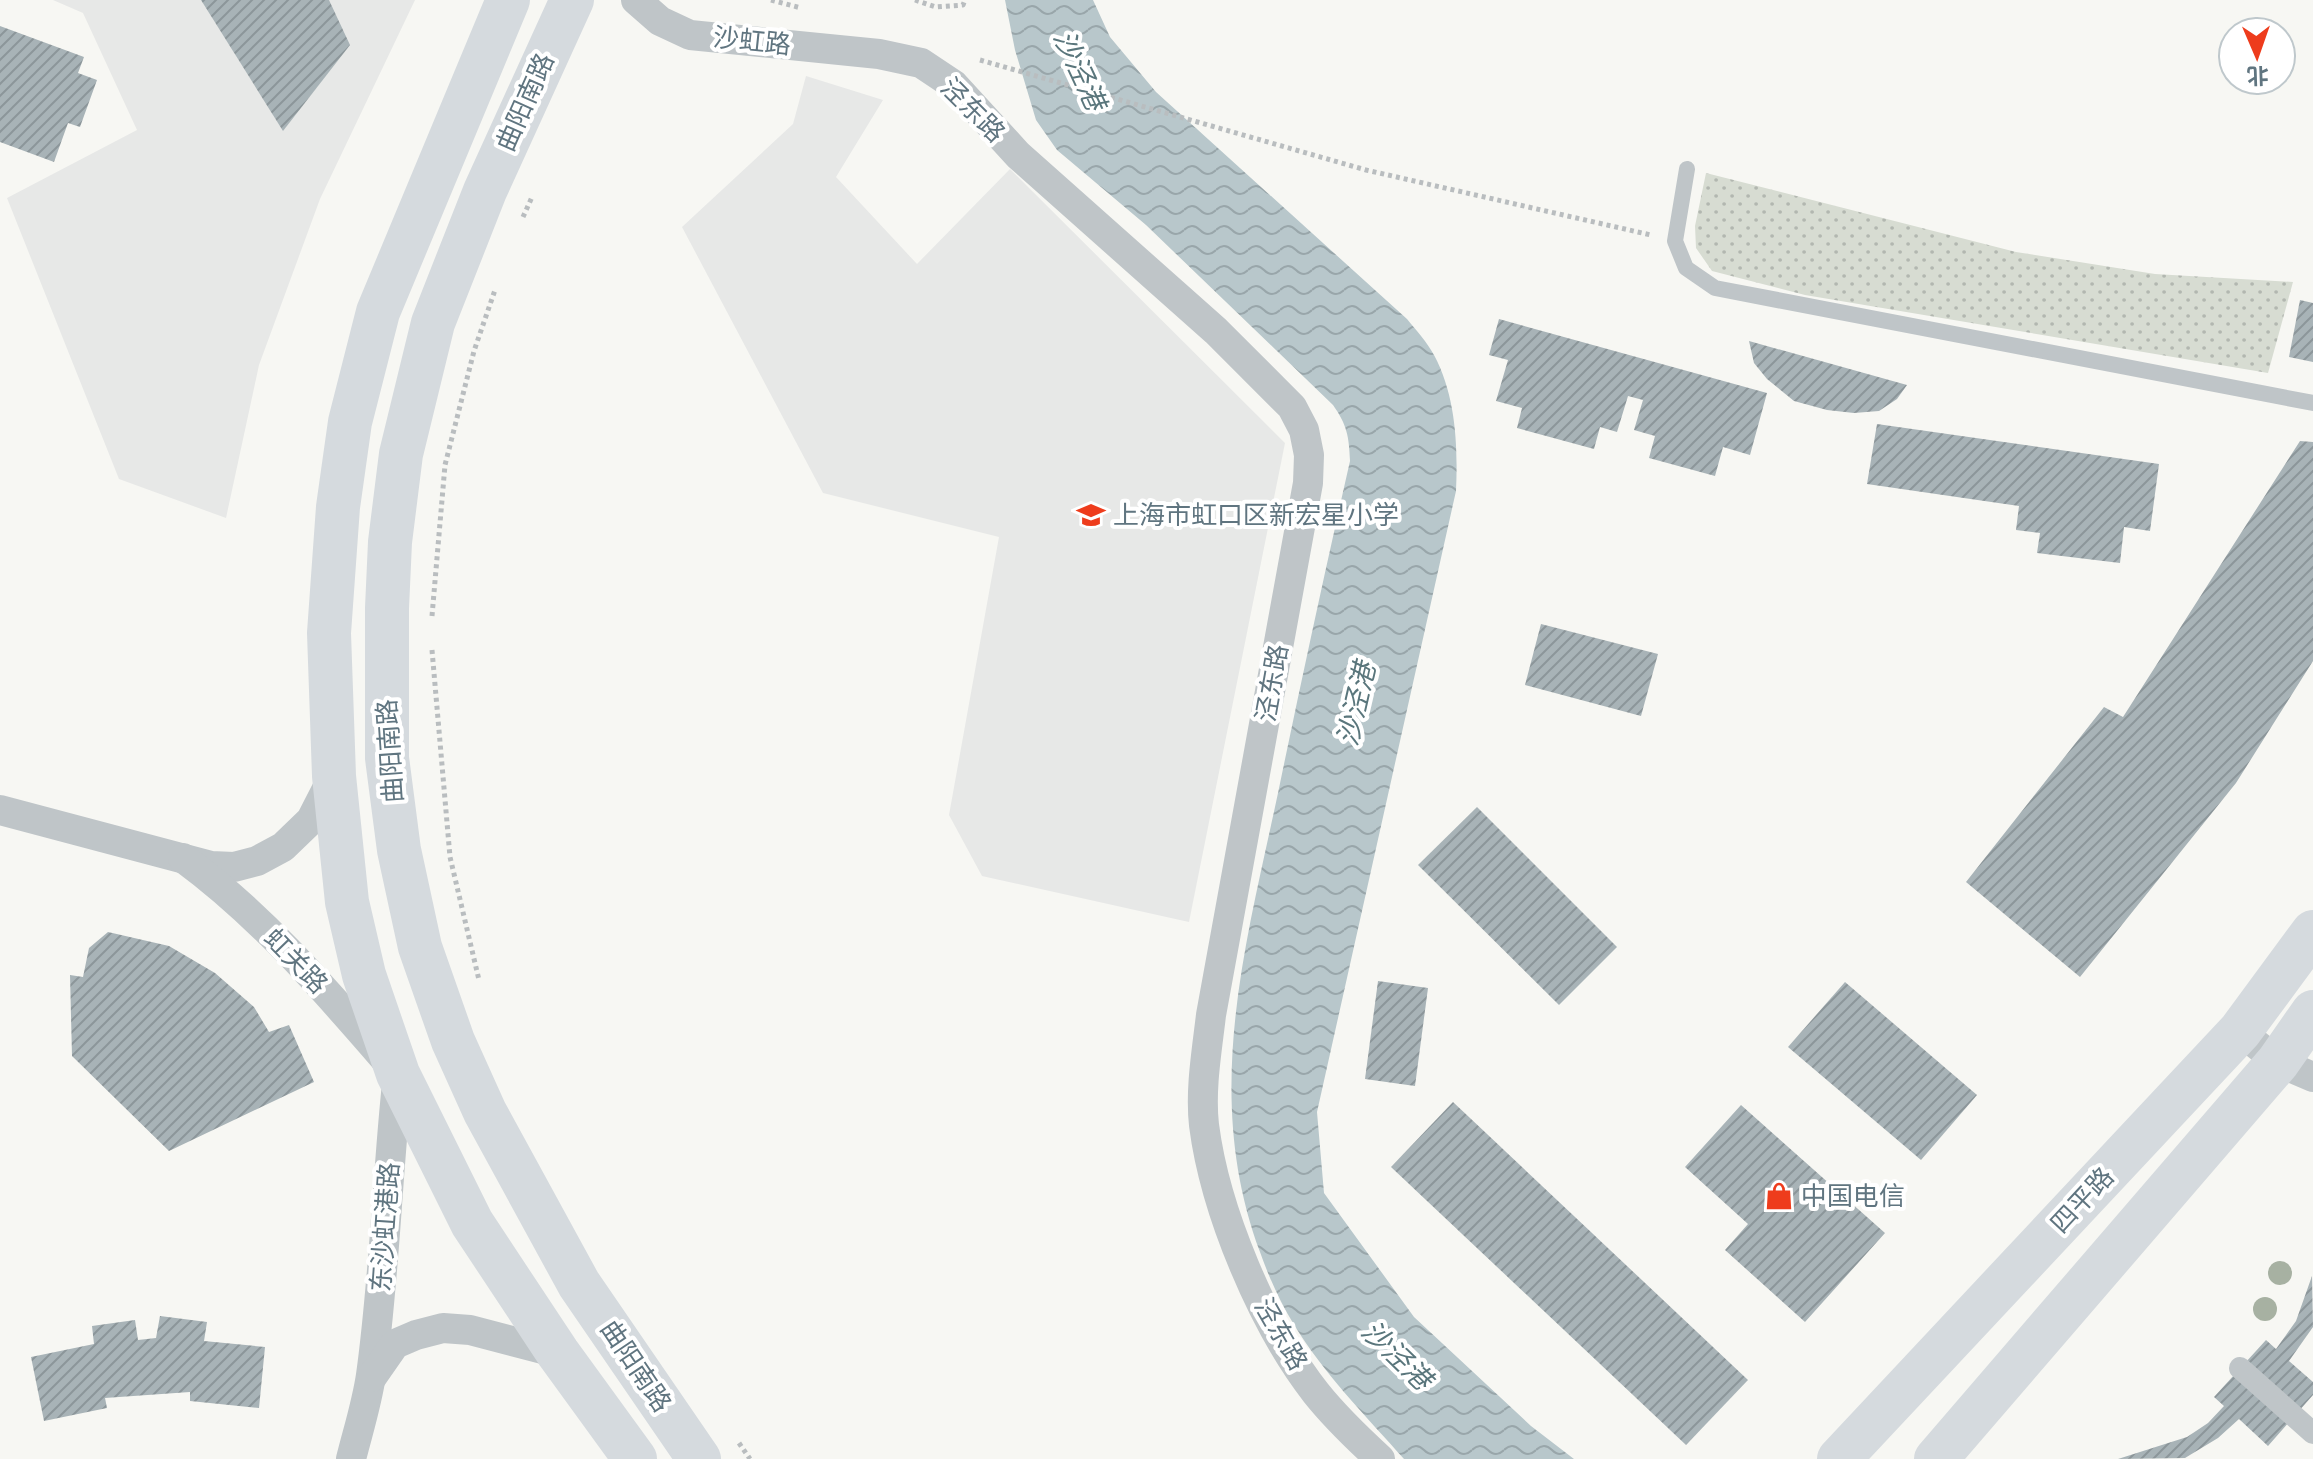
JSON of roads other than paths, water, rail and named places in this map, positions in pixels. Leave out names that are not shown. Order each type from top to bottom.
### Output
[{"type":"main road","name":"曲阳南路","points":[[508,0],[378,312],[350,422],[338,507],[329,633],[334,776],[347,902],[364,975],[398,1074],[472,1223],[558,1353],[635,1459]]},
{"type":"main road","name":"曲阳南路","points":[[572,0],[485,191],[433,323],[401,454],[390,542],[387,758],[399,850],[420,947],[453,1041],[472,1083],[536,1210],[579,1284],[715,1446]]},
{"type":"main road","name":"四平路","points":[[1839,1459],[2240,1031],[2313,932]]},
{"type":"main road","points":[[1936,1459],[2295,1070],[2313,1012]]},
{"type":"street","name":"沙虹路","points":[[636,0],[660,21],[690,35],[879,54]]},
{"type":"street","name":"泾东路","points":[[879,54],[921,63],[954,85],[1018,155],[1216,331],[1292,407],[1304,430],[1309,455],[1308,483],[1211,1015],[1204,1124],[1229,1227],[1252,1282],[1280,1336],[1314,1391],[1345,1427],[1380,1459]]},
{"type":"street","name":"虹关路","points":[[0,810],[211,866],[234,867],[257,861],[283,847],[311,820],[334,776]]},
{"type":"street","name":"虹关路","points":[[183,858],[220,885],[299,962],[398,1074]]},
{"type":"street","points":[[2240,1031],[2295,1070]]},
{"type":"street","name":"东沙虹港路","points":[[351,1459],[371,1379],[385,1257],[398,1074]]},
{"type":"street","name":"东沙虹港路","points":[[371,1379],[395,1344],[443,1328],[470,1330],[558,1353]]},
{"type":"street","points":[[2240,1368],[2313,1433]]},
{"type":"lane","points":[[1687,169],[1675,241],[1686,268],[1715,288],[2313,403]]},
{"type":"water","name":"沙泾港","points":[[1005,0],[1093,0],[1110,37],[1156,92],[1407,319],[1428,345],[1441,371],[1454,422],[1456,491],[1317,1112],[1324,1193],[1414,1317],[1531,1426],[1574,1459],[1404,1459],[1318,1359],[1288,1315],[1267,1270],[1243,1194],[1234,1136],[1232,1079],[1235,1022],[1253,908],[1350,461],[1348,438],[1333,405],[1146,225],[1057,150],[1036,120],[1015,50]]},
{"type":"place","name":"上海市虹口区新宏星小学","points":[[1091,515]]},
{"type":"place","name":"中国电信","points":[[1779,1196]]}]
